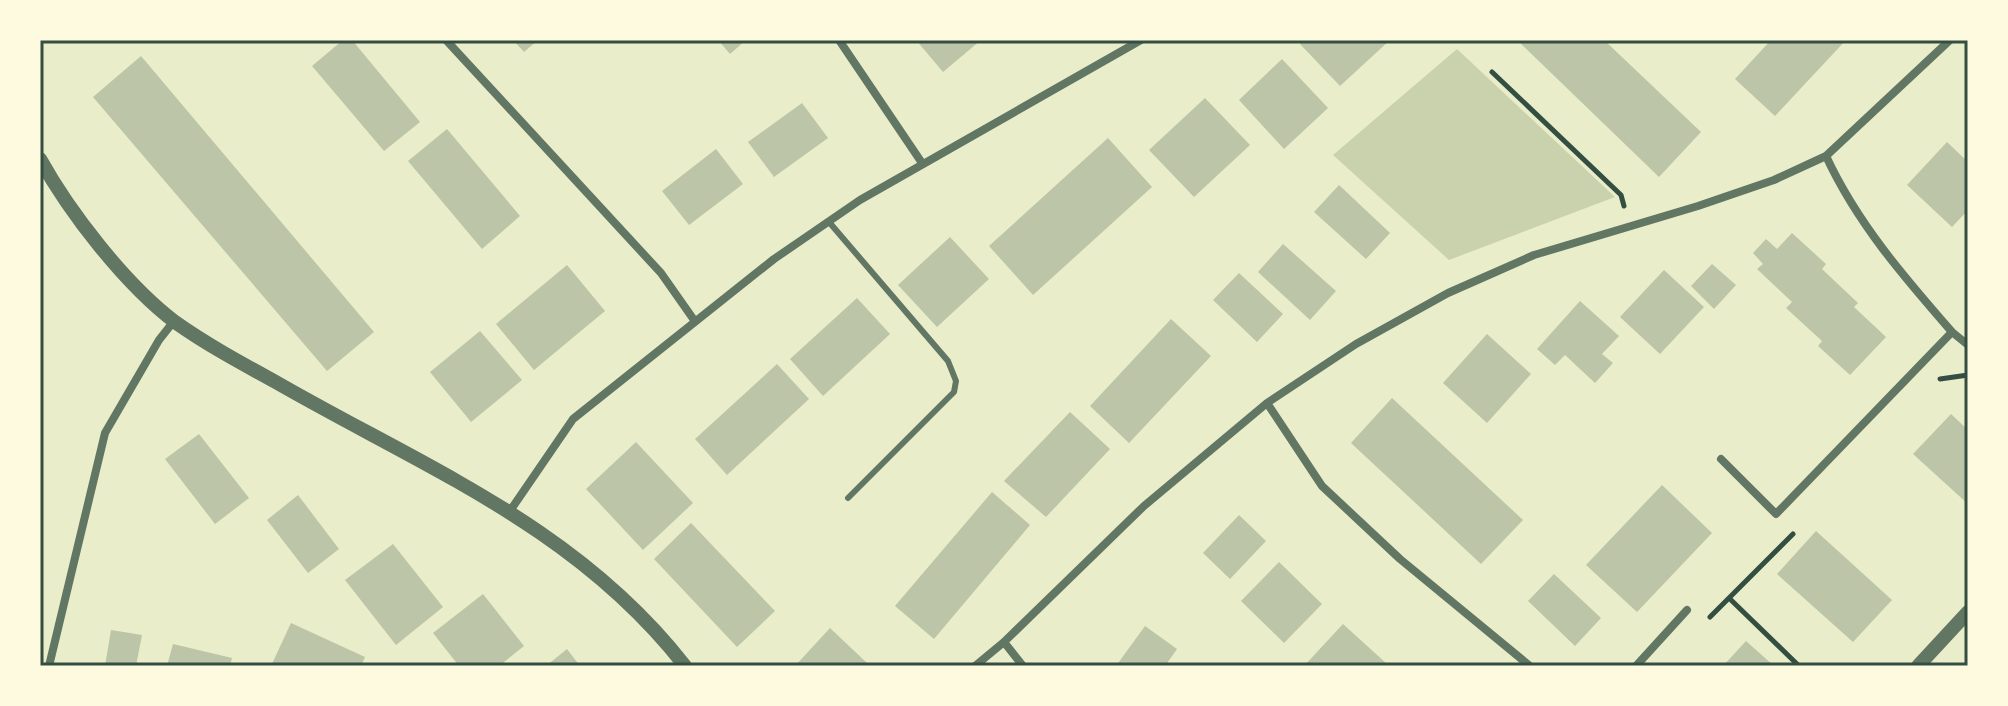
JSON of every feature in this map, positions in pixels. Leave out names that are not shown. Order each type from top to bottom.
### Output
[{"type":"street","points":[[446,40],[661,273],[694,320]]},
{"type":"street","points":[[839,40],[922,163]]},
{"type":"street","points":[[510,511],[573,419],[694,320],[829,222],[922,163],[1141,40]]},
{"type":"street","points":[[975,666],[1004,642],[1144,506],[1267,403],[1356,344],[1448,293],[1534,255],[1774,180],[1826,156],[1950,40]]},
{"type":"street","points":[[1826,156],[1841,189],[1887,257],[1952,332],[1968,345]]},
{"type":"street","points":[[40,159],[66,206],[140,289],[174,321],[305,399],[510,511],[587,564],[657,631],[685,666]]},
{"type":"street","points":[[49,666],[105,433],[159,340],[174,321]]},
{"type":"street","points":[[1721,459],[1776,514],[1952,332]]},
{"type":"street","points":[[1267,403],[1322,486],[1400,559],[1530,666]]},
{"type":"street","points":[[1636,666],[1687,610]]},
{"type":"street","points":[[1918,666],[1968,612]]},
{"type":"street","points":[[1004,642],[1023,666]]},
{"type":"lane","points":[[829,222],[948,361],[956,381],[954,392],[848,498]]},
{"type":"path","points":[[1492,72],[1621,195],[1629,226]]},
{"type":"path","points":[[1730,599],[1799,666]]},
{"type":"green space","points":[[1457,49],[1615,197],[1449,260],[1333,155]]},
{"type":"building","points":[[343,40],[352,40],[420,122],[384,151],[312,66]]},
{"type":"building","points":[[513,40],[538,40],[524,52]]},
{"type":"building","points":[[718,40],[746,40],[730,54]]},
{"type":"building","points":[[916,40],[981,40],[943,72]]},
{"type":"building","points":[[1304,40],[1390,40],[1340,86],[1300,44]]},
{"type":"building","points":[[1517,40],[1604,40],[1701,132],[1659,177]]},
{"type":"building","points":[[1771,40],[1846,40],[1775,116],[1735,79]]},
{"type":"building","points":[[141,56],[374,332],[327,371],[93,97]]},
{"type":"building","points":[[1282,59],[1328,108],[1284,149],[1239,100]]},
{"type":"building","points":[[1205,98],[1250,145],[1194,197],[1149,150]]},
{"type":"building","points":[[802,103],[828,138],[774,177],[748,142]]},
{"type":"building","points":[[447,129],[520,216],[482,249],[408,161]]},
{"type":"building","points":[[1108,138],[1152,187],[1033,295],[989,246]]},
{"type":"building","points":[[1947,142],[1968,162],[1968,210],[1952,227],[1907,185]]},
{"type":"building","points":[[716,149],[743,184],[689,225],[662,191]]},
{"type":"building","points":[[1339,185],[1390,233],[1366,259],[1314,212]]},
{"type":"building","points":[[1792,233],[1826,264],[1822,269],[1858,303],[1854,307],[1886,337],[1850,375],[1818,346],[1822,341],[1786,308],[1792,302],[1757,269],[1763,264],[1753,253],[1766,239],[1777,249]]},
{"type":"building","points":[[950,237],[989,279],[937,327],[898,285]]},
{"type":"building","points":[[1283,244],[1336,291],[1310,320],[1258,272]]},
{"type":"building","points":[[1712,264],[1736,285],[1714,309],[1691,286]]},
{"type":"building","points":[[567,265],[605,311],[534,370],[496,324]]},
{"type":"building","points":[[1664,270],[1704,307],[1660,354],[1620,317]]},
{"type":"building","points":[[1239,273],[1283,314],[1257,342],[1213,300]]},
{"type":"building","points":[[857,298],[890,334],[823,396],[790,359]]},
{"type":"building","points":[[1580,301],[1619,336],[1602,354],[1613,363],[1595,383],[1565,355],[1555,365],[1537,349]]},
{"type":"building","points":[[1171,319],[1211,356],[1129,443],[1090,406]]},
{"type":"building","points":[[480,331],[522,380],[471,422],[430,372]]},
{"type":"building","points":[[1487,334],[1531,374],[1487,423],[1443,383]]},
{"type":"building","points":[[777,364],[809,399],[727,475],[695,439]]},
{"type":"building","points":[[1392,398],[1523,520],[1481,564],[1351,443]]},
{"type":"building","points":[[1070,412],[1110,449],[1046,517],[1004,481]]},
{"type":"building","points":[[1951,414],[1968,430],[1968,504],[1913,454]]},
{"type":"building","points":[[199,434],[249,498],[215,524],[165,459]]},
{"type":"building","points":[[636,442],[693,503],[643,550],[586,489]]},
{"type":"building","points":[[1662,485],[1712,533],[1637,612],[1586,565]]},
{"type":"building","points":[[992,492],[1030,525],[934,639],[895,606]]},
{"type":"building","points":[[298,495],[339,549],[308,573],[267,520]]},
{"type":"building","points":[[1239,515],[1266,541],[1230,579],[1203,553]]},
{"type":"building","points":[[691,523],[775,611],[737,647],[654,559]]},
{"type":"building","points":[[1816,531],[1892,600],[1853,642],[1777,574]]},
{"type":"building","points":[[393,544],[443,607],[396,645],[345,580]]},
{"type":"building","points":[[1279,562],[1322,604],[1284,643],[1241,601]]},
{"type":"building","points":[[1554,574],[1601,618],[1575,646],[1528,601]]},
{"type":"building","points":[[483,594],[524,646],[499,666],[459,666],[433,633]]},
{"type":"building","points":[[291,623],[365,657],[361,666],[271,666]]},
{"type":"building","points":[[1343,624],[1387,664],[1304,666]]},
{"type":"building","points":[[1145,626],[1177,649],[1165,666],[1116,666]]},
{"type":"building","points":[[830,628],[867,663],[865,666],[795,666]]},
{"type":"building","points":[[111,630],[142,635],[136,666],[105,666]]},
{"type":"building","points":[[1746,641],[1774,666],[1723,666]]},
{"type":"building","points":[[173,644],[232,658],[230,666],[167,666]]},
{"type":"building","points":[[567,649],[580,666],[546,666]]}]
